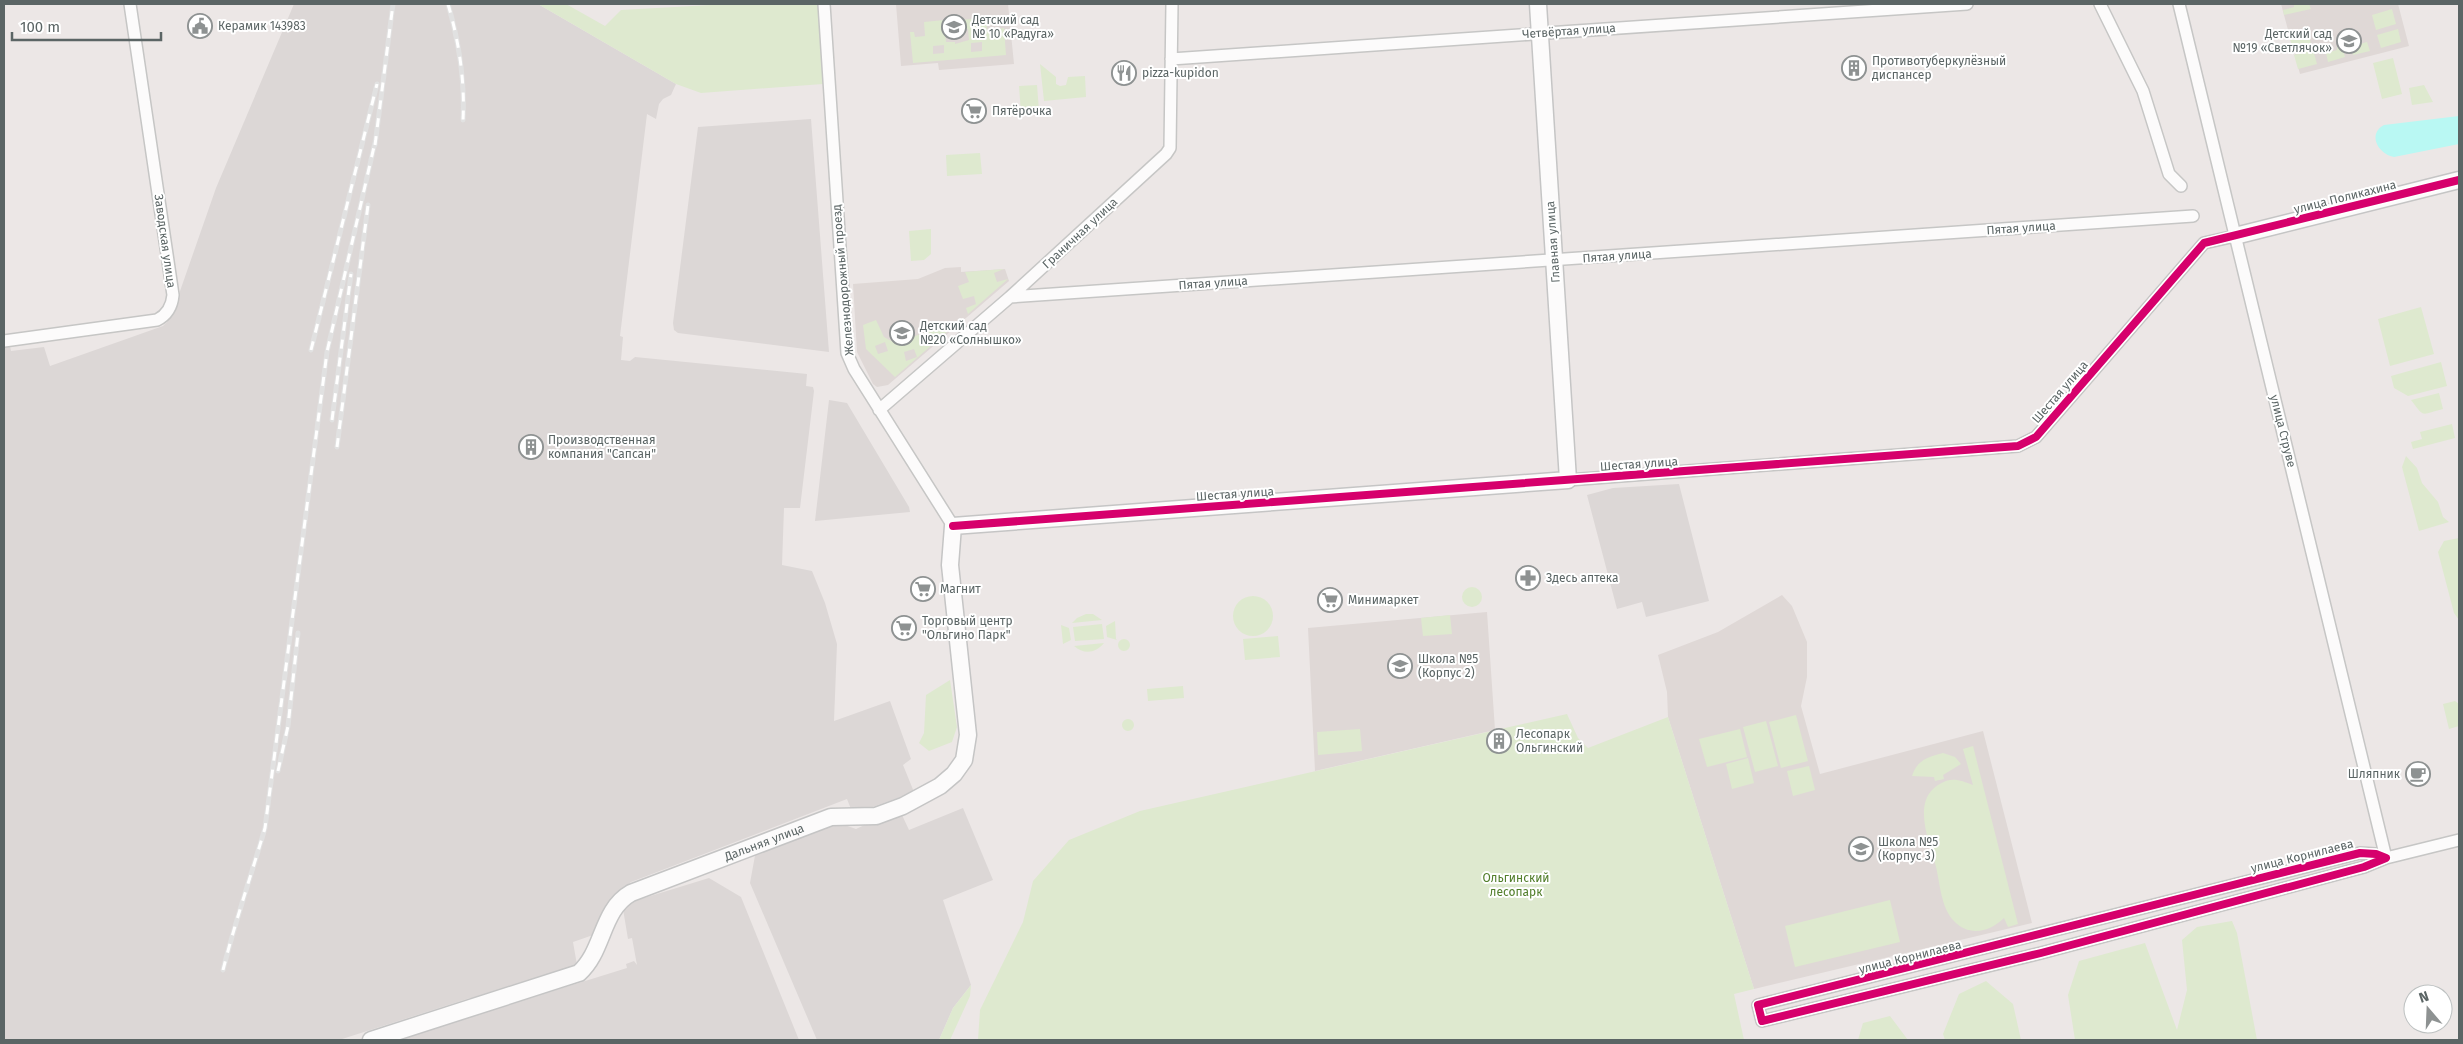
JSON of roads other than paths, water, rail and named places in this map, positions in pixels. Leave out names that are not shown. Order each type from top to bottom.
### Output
[{"type":"street","name":"Заводская улица","points":[[4,341],[156,320],[165,315],[171,306],[173,295],[130,4]]},
{"type":"street","name":"Железнодорожный проезд","points":[[824,4],[846,345],[850,361],[953,526]]},
{"type":"street","name":"Граничная улица","points":[[879,410],[1010,297],[1166,154],[1170,148],[1172,4]]},
{"type":"street","name":"Главная улица","points":[[1538,4],[1568,480]]},
{"type":"street","name":"Четвёртая улица","points":[[1171,59],[1967,4]]},
{"type":"street","points":[[2100,4],[2143,91],[2169,174],[2181,186]]},
{"type":"street","name":"улица Струве","points":[[2179,4],[2386,858]]},
{"type":"street","name":"улица Поликахина","points":[[2235,236],[2459,180]]},
{"type":"street","name":"Пятая улица","points":[[1010,297],[2193,216]]},
{"type":"street","name":"Шестая улица","points":[[953,526],[2018,446],[2036,437],[2204,244],[2235,236]]},
{"type":"street","name":"Дальняя улица","points":[[371,1040],[580,973],[592,956],[614,908],[622,898],[631,893],[832,817],[868,817],[884,813],[917,800],[948,780],[964,760],[968,735],[950,565],[953,526]]},
{"type":"street","name":"улица Корнилаева","points":[[2386,858],[2376,854],[2360,853],[1758,1005],[1762,1021],[2051,950],[2364,868],[2386,858],[2459,840]]},
{"type":"water","points":[[2459,116],[2459,144],[2394,157],[2379,148],[2375,138],[2376,133],[2384,125]]},
{"type":"railway","points":[[375,145],[393,4]]},
{"type":"railway","points":[[448,4],[460,61],[463,90],[463,120]]},
{"type":"railway","points":[[311,350],[377,84]]},
{"type":"railway","points":[[223,970],[265,828],[327,352],[376,138]]},
{"type":"railway","points":[[337,447],[368,205]]},
{"type":"railway","points":[[332,420],[351,274]]},
{"type":"railway","points":[[278,771],[288,726],[298,633]]},
{"type":"place","name":"Керамик 143983","points":[[200,26]]},
{"type":"place","name":"Детский сад № 10 «Радуга»","points":[[954,27]]},
{"type":"place","name":"Детский сад №19 «Светлячок»","points":[[2349,41]]},
{"type":"place","name":"Противотуберкулёзный диспансер","points":[[1854,68]]},
{"type":"place","name":"pizza-kupidon","points":[[1124,73]]},
{"type":"place","name":"Пятёрочка","points":[[974,111]]},
{"type":"place","name":"Детский сад №20 «Солнышко»","points":[[902,333]]},
{"type":"place","name":"Производственная компания \"Сапсан\"","points":[[531,447]]},
{"type":"place","name":"Здесь аптека","points":[[1528,578]]},
{"type":"place","name":"Магнит","points":[[923,589]]},
{"type":"place","name":"Минимаркет","points":[[1330,600]]},
{"type":"place","name":"Торговый центр \"Ольгино Парк\"","points":[[904,628]]},
{"type":"place","name":"Школа №5 (Корпус 2)","points":[[1400,666]]},
{"type":"place","name":"Лесопарк Ольгинский","points":[[1499,741]]},
{"type":"place","name":"Шляпник","points":[[2418,774]]},
{"type":"place","name":"Школа №5 (Корпус 3)","points":[[1861,849]]},
{"type":"park label","name":"Ольгинский лесопарк","points":[[1516,885]]}]
